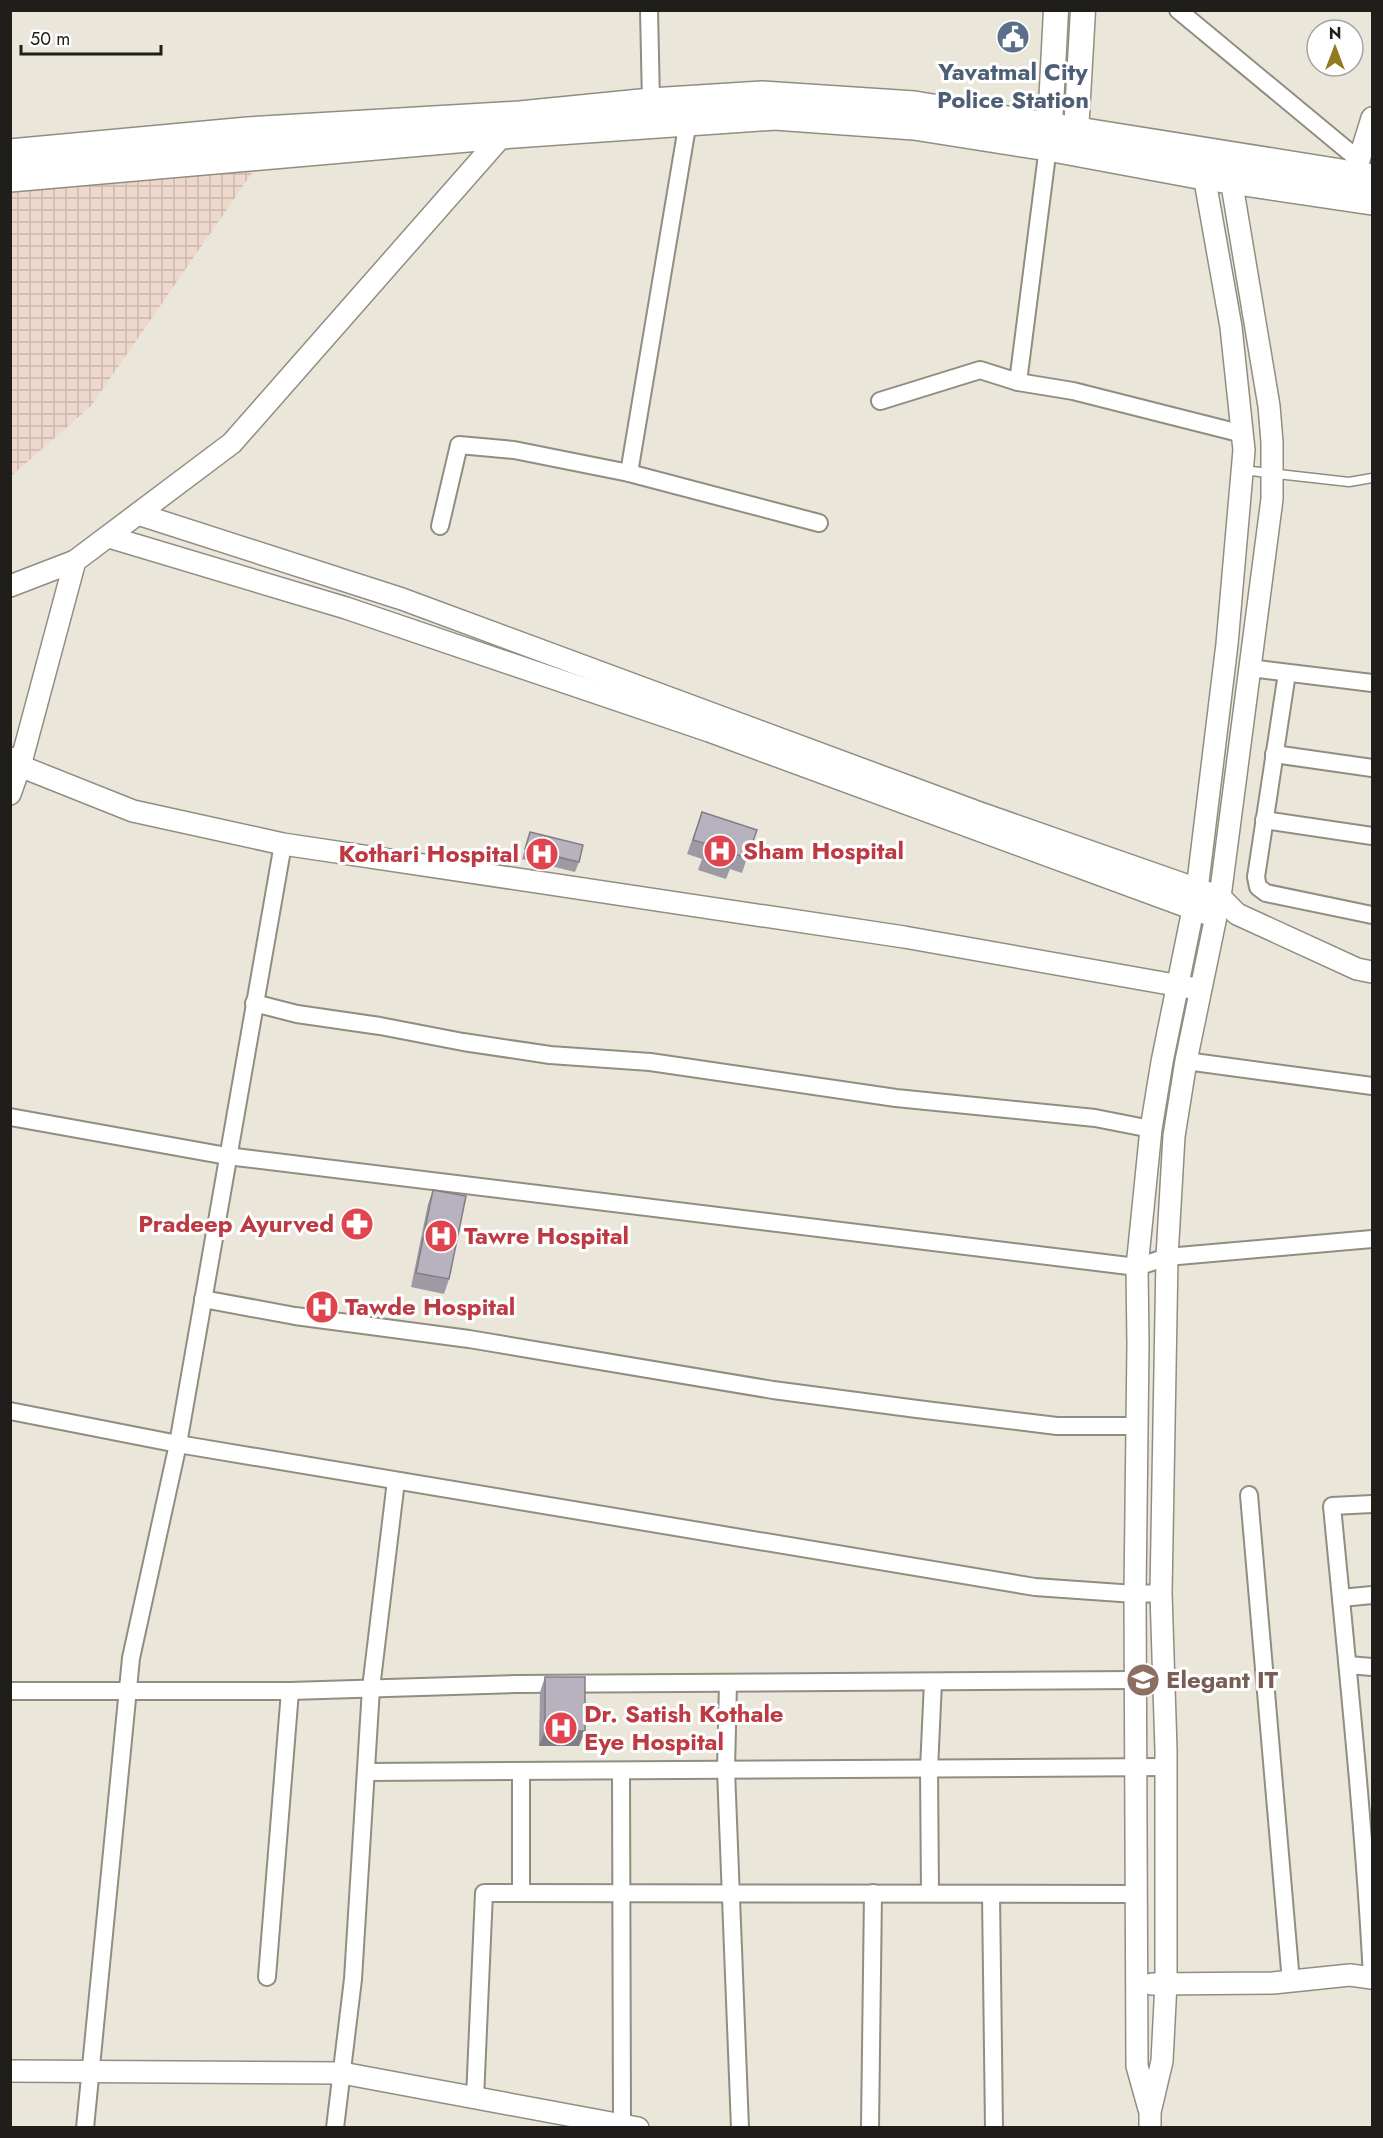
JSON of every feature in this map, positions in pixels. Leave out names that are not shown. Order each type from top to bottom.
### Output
[{"type":"main road","points":[[1056,10],[1058,135]]},
{"type":"main road","points":[[1058,135],[1083,10]]},
{"type":"main road","points":[[10,178],[502,135],[690,111],[762,94],[915,105],[1216,165],[1372,201]]},
{"type":"main road","points":[[10,153],[248,131],[520,115],[651,102],[690,111]]},
{"type":"main road","points":[[1216,165],[1363,171]]},
{"type":"street","points":[[649,10],[651,102]]},
{"type":"street","points":[[1178,10],[1363,171]]},
{"type":"street","points":[[629,473],[690,111]]},
{"type":"street","points":[[10,586],[75,561],[232,443],[520,115]]},
{"type":"street","points":[[1363,171],[1372,118]]},
{"type":"street","points":[[1018,382],[1058,135]]},
{"type":"street","points":[[1150,2120],[1137,2066],[1135,1594],[1137,1266],[1151,1128],[1195,900],[1227,644],[1242,470],[1243,434],[1216,165]]},
{"type":"street","points":[[1150,2120],[1162,2061],[1166,1983],[1166,1767],[1161,1593],[1167,1257],[1174,1136],[1186,1061],[1202,990],[1224,910],[1250,668],[1272,499],[1269,406],[1216,165]]},
{"type":"street","points":[[880,400],[980,370],[1018,382],[1074,391],[1243,434]]},
{"type":"street","points":[[440,526],[459,445],[514,450],[629,473],[819,523]]},
{"type":"street","points":[[138,514],[402,599],[692,715],[1224,910],[1357,969],[1372,972]]},
{"type":"street","points":[[109,537],[692,715]]},
{"type":"street","points":[[10,794],[15,762],[75,561]]},
{"type":"street","points":[[1250,668],[1372,683]]},
{"type":"street","points":[[1287,673],[1256,877],[1258,887],[1266,893],[1372,915]]},
{"type":"street","points":[[1274,754],[1372,768]]},
{"type":"street","points":[[15,762],[133,811],[283,844],[904,937],[1202,990]]},
{"type":"street","points":[[1264,820],[1372,836]]},
{"type":"street","points":[[85,2127],[131,1658],[178,1444],[283,844]]},
{"type":"street","points":[[254,1003],[297,1014],[517,1050],[651,1062],[896,1098],[1095,1118],[1151,1128]]},
{"type":"street","points":[[1186,1061],[1372,1086]]},
{"type":"street","points":[[10,1117],[227,1156],[1137,1266],[1167,1257],[1372,1239]]},
{"type":"street","points":[[203,1299],[295,1316],[469,1339],[773,1390],[1058,1426],[1137,1426]]},
{"type":"street","points":[[10,1411],[178,1444],[1035,1587],[1135,1594],[1161,1593]]},
{"type":"street","points":[[335,2127],[354,1979],[371,1688],[396,1481]]},
{"type":"street","points":[[1249,1495],[1291,1982]]},
{"type":"street","points":[[1137,1984],[1273,1983],[1350,1975],[1372,1978],[1366,1802],[1348,1665],[1332,1506],[1372,1504]]},
{"type":"street","points":[[1341,1598],[1372,1595]]},
{"type":"street","points":[[1348,1665],[1372,1667]]},
{"type":"street","points":[[10,1691],[290,1691],[728,1683],[1137,1680]]},
{"type":"street","points":[[930,1893],[929,1769],[933,1682]]},
{"type":"street","points":[[728,1683],[726,1770],[740,2127]]},
{"type":"street","points":[[267,1977],[290,1691]]},
{"type":"street","points":[[366,1772],[1137,1769],[1166,1767]]},
{"type":"street","points":[[10,2071],[342,2073],[630,2126],[622,1894],[621,1770]]},
{"type":"street","points":[[521,1771],[521,1893]]},
{"type":"street","points":[[476,2098],[484,1893],[1136,1894]]},
{"type":"street","points":[[870,2127],[873,1893]]},
{"type":"street","points":[[991,1894],[994,2127]]},
{"type":"lane","points":[[1242,470],[1349,482],[1372,478]]},
{"type":"shaded area","points":[[254,170],[91,406],[11,476],[11,190]]},
{"type":"building","points":[[702,812],[757,830],[747,858],[735,854],[732,864],[704,855],[707,844],[693,840]]},
{"type":"building","points":[[530,832],[583,845],[579,862],[525,849]]},
{"type":"building","points":[[433,1190],[466,1196],[449,1279],[416,1273]]},
{"type":"building","points":[[545,1677],[585,1677],[585,1731],[545,1731]]},
{"type":"place","name":"Yavatmal City Police Station","points":[[1013,37]]},
{"type":"place","name":"Sham Hospital","points":[[720,851]]},
{"type":"place","name":"Kothari Hospital","points":[[542,854]]},
{"type":"place","name":"Pradeep Ayurved","points":[[357,1224]]},
{"type":"place","name":"Tawre Hospital","points":[[441,1236]]},
{"type":"place","name":"Tawde Hospital","points":[[322,1307]]},
{"type":"place","name":"Elegant IT","points":[[1143,1680]]},
{"type":"place","name":"Dr. Satish Kothale Eye Hospital","points":[[561,1728]]}]
